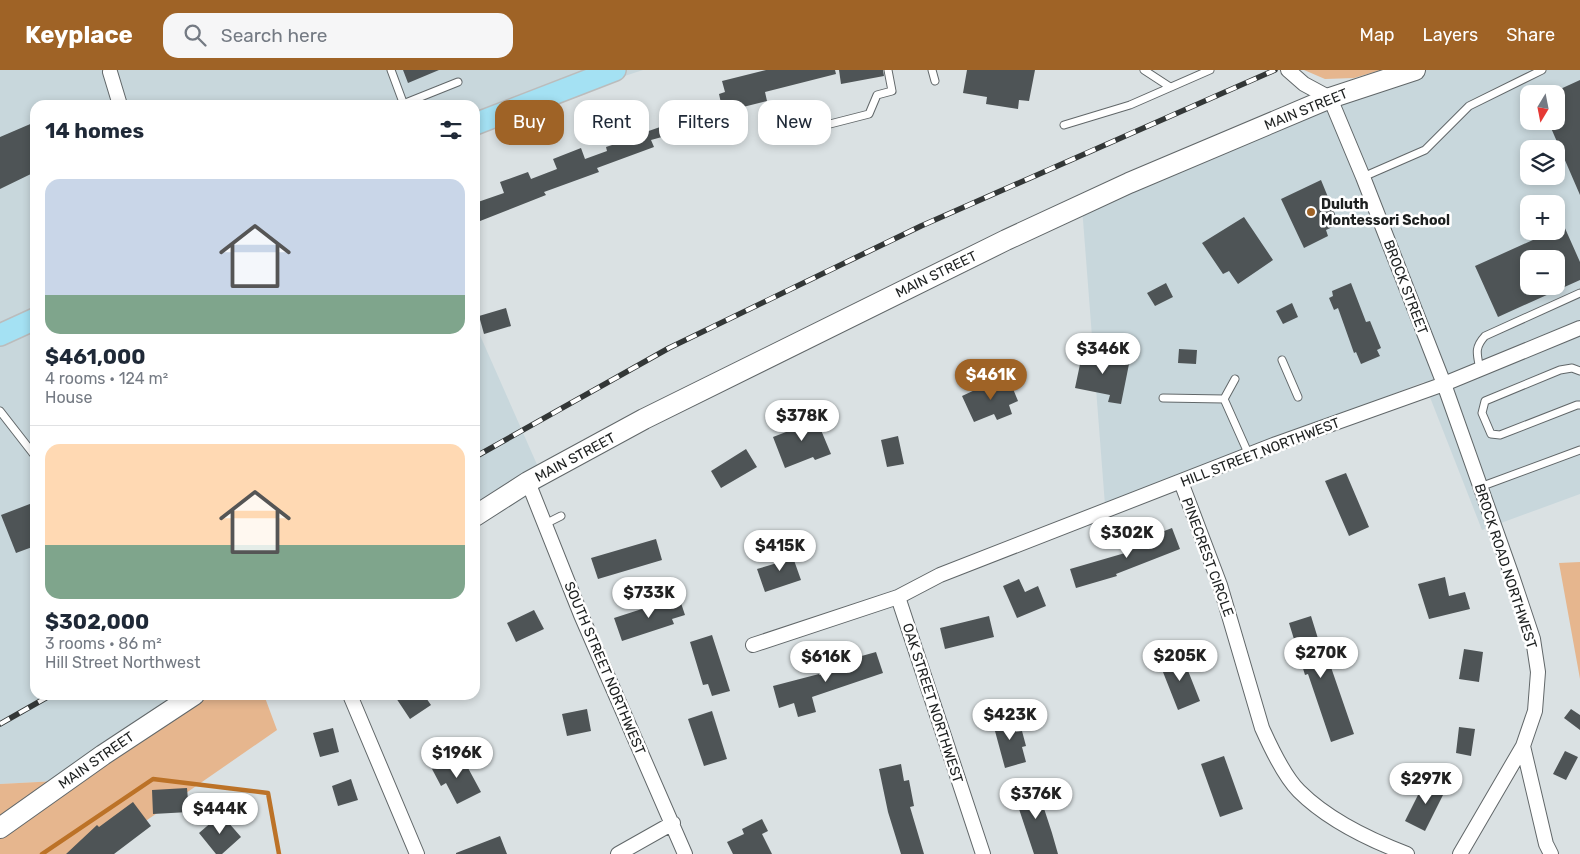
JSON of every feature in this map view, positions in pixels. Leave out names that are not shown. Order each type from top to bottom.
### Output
[{"type":"main road","points":[[480,122],[615,70]]},
{"type":"main road","points":[[0,335],[30,321]]},
{"type":"street","points":[[1288,70],[1304,84],[1330,98]]},
{"type":"street","name":"MAIN STREET","points":[[480,513],[528,482],[644,419],[1006,240],[1129,183],[1330,98],[1415,70]]},
{"type":"street","points":[[110,72],[118,100]]},
{"type":"street","name":"BROCK STREET","points":[[1330,98],[1444,384]]},
{"type":"street","name":"HILL STREET NORTHWEST","points":[[898,597],[940,575],[1249,455],[1444,384],[1580,328]]},
{"type":"street","name":"BROCK ROAD NORTHWEST","points":[[1444,384],[1533,639],[1538,672],[1535,711],[1523,746],[1460,854]]},
{"type":"street","name":"SOUTH STREET NORTHWEST","points":[[528,482],[581,615],[685,854]]},
{"type":"street","name":"PINECREST CIRCLE","points":[[1181,482],[1220,585],[1262,728],[1272,751],[1298,790],[1327,813],[1362,834],[1407,854]]},
{"type":"street","points":[[754,645],[898,597]]},
{"type":"street","name":"OAK STREET NORTHWEST","points":[[898,597],[983,854]]},
{"type":"street","name":"MAIN STREET","points":[[0,828],[103,755],[186,700]]},
{"type":"street","points":[[352,700],[417,854]]},
{"type":"street","points":[[1523,746],[1546,844],[1551,854]]},
{"type":"street","points":[[618,854],[673,823]]},
{"type":"lane","points":[[391,70],[401,100]]},
{"type":"lane","points":[[831,124],[869,114],[877,95],[892,91],[888,70]]},
{"type":"lane","points":[[932,70],[935,81]]},
{"type":"lane","points":[[1144,70],[1170,87]]},
{"type":"lane","points":[[1064,125],[1130,105],[1210,70]]},
{"type":"lane","points":[[1363,177],[1426,150],[1469,106],[1542,70]]},
{"type":"lane","points":[[415,100],[458,82]]},
{"type":"lane","points":[[1480,369],[1476,351],[1479,342],[1485,336],[1580,293]]},
{"type":"lane","points":[[1282,360],[1298,396]]},
{"type":"lane","points":[[1580,371],[1572,368],[1560,370],[1485,400],[1482,413],[1491,434],[1500,435],[1580,405]]},
{"type":"lane","points":[[1224,399],[1235,379]]},
{"type":"lane","points":[[1163,398],[1224,399]]},
{"type":"lane","points":[[1224,399],[1249,455]]},
{"type":"lane","points":[[0,412],[30,450]]},
{"type":"lane","points":[[1480,487],[1580,450]]},
{"type":"lane","points":[[545,524],[561,516]]},
{"type":"shaded area","points":[[0,70],[643,70],[557,100],[495,100],[495,124],[480,130],[480,100],[30,100],[30,700],[195,700],[57,781],[0,784]]},
{"type":"shaded area","points":[[1304,70],[1381,70],[1354,78],[1325,79]]},
{"type":"shaded area","points":[[1423,70],[1580,70],[1580,494],[1482,530],[1424,382],[1105,505],[1082,207]]},
{"type":"shaded area","points":[[480,335],[546,485],[480,525]]},
{"type":"shaded area","points":[[1580,562],[1580,679],[1559,563]]},
{"type":"shaded area","points":[[194,700],[266,700],[277,730],[98,854],[0,854],[0,784],[57,781]]},
{"type":"building","points":[[403,70],[439,70],[408,83]]},
{"type":"building","points":[[766,70],[835,70],[836,74],[765,92],[767,100],[758,100],[758,103],[748,106],[748,100],[720,100],[719,94],[725,92],[722,81]]},
{"type":"building","points":[[839,70],[883,70],[884,76],[841,84]]},
{"type":"building","points":[[967,70],[1035,70],[1029,101],[1019,100],[1018,109],[986,104],[987,97],[963,93]]},
{"type":"building","points":[[1580,80],[1580,195],[1565,160],[1565,140],[1556,140],[1552,130],[1565,130],[1565,87]]},
{"type":"building","points":[[30,124],[30,174],[0,189],[0,137]]},
{"type":"building","points":[[659,127],[659,138],[651,140],[654,147],[597,168],[599,172],[544,192],[546,195],[480,221],[480,201],[504,193],[500,182],[528,172],[531,179],[557,169],[553,159],[581,148],[585,159],[607,151],[606,147],[612,145],[649,145],[649,131]]},
{"type":"building","name":"Duluth Montessori School","points":[[1321,180],[1339,224],[1326,230],[1328,236],[1304,248],[1281,199]]},
{"type":"building","points":[[1244,217],[1273,260],[1238,284],[1229,271],[1223,274],[1202,243]]},
{"type":"building","points":[[1565,228],[1580,262],[1580,280],[1565,287],[1565,250],[1520,250],[1520,295],[1547,295],[1498,317],[1475,266],[1533,240],[1565,240]]},
{"type":"building","points":[[1166,283],[1173,297],[1155,306],[1147,293]]},
{"type":"building","points":[[1351,283],[1366,322],[1370,321],[1381,348],[1377,350],[1380,356],[1361,364],[1356,352],[1354,353],[1338,308],[1334,310],[1329,298],[1333,296],[1332,291]]},
{"type":"building","points":[[1292,303],[1298,317],[1283,324],[1276,311]]},
{"type":"building","points":[[506,308],[511,326],[484,334],[480,316]]},
{"type":"building","points":[[1179,349],[1197,350],[1196,364],[1178,363]]},
{"type":"building","points":[[1083,350],[1130,359],[1121,404],[1108,402],[1110,395],[1075,388]]},
{"type":"building","points":[[1009,379],[1018,401],[1009,405],[1012,414],[997,420],[994,414],[974,422],[962,396],[992,382],[994,386]]},
{"type":"building","points":[[813,411],[831,454],[815,460],[813,457],[785,468],[773,437],[799,427],[796,417]]},
{"type":"building","points":[[898,436],[904,464],[887,467],[881,440]]},
{"type":"building","points":[[746,449],[757,467],[721,488],[711,471]]},
{"type":"building","points":[[1346,473],[1369,527],[1349,536],[1325,481]]},
{"type":"building","points":[[30,504],[30,548],[16,553],[1,515]]},
{"type":"building","points":[[1172,528],[1180,549],[1116,574],[1117,576],[1076,588],[1070,569],[1125,553],[1122,547]]},
{"type":"building","points":[[656,539],[662,560],[598,579],[591,558]]},
{"type":"building","points":[[790,549],[801,580],[765,592],[757,569],[777,563],[774,555]]},
{"type":"building","points":[[1445,577],[1449,596],[1465,592],[1470,609],[1429,619],[1418,584]]},
{"type":"building","points":[[1019,579],[1025,592],[1038,586],[1046,606],[1017,618],[1003,586]]},
{"type":"building","points":[[679,597],[685,615],[672,619],[674,624],[622,641],[614,618]]},
{"type":"building","points":[[534,610],[544,629],[516,642],[507,623]]},
{"type":"building","points":[[989,616],[994,637],[945,649],[940,628]]},
{"type":"building","points":[[1311,616],[1320,645],[1323,644],[1354,734],[1331,742],[1308,674],[1305,675],[1289,623]]},
{"type":"building","points":[[712,635],[730,691],[712,696],[708,684],[703,685],[690,642]]},
{"type":"building","points":[[1464,649],[1483,652],[1479,682],[1459,679]]},
{"type":"building","points":[[857,652],[858,657],[876,652],[883,673],[812,697],[816,712],[798,717],[794,703],[779,708],[773,686],[847,666],[843,657]]},
{"type":"building","points":[[1181,653],[1200,701],[1178,710],[1159,662]]},
{"type":"building","points":[[397,700],[428,700],[431,705],[410,719]]},
{"type":"building","points":[[587,709],[591,731],[567,736],[562,714]]},
{"type":"building","points":[[1571,709],[1580,715],[1580,730],[1564,718]]},
{"type":"building","points":[[712,711],[727,759],[704,766],[688,719]]},
{"type":"building","points":[[1011,714],[1016,732],[1022,731],[1026,746],[1022,747],[1026,762],[1005,768],[992,720]]},
{"type":"building","points":[[1459,727],[1475,729],[1471,756],[1456,753]]},
{"type":"building","points":[[333,728],[339,752],[320,757],[313,733]]},
{"type":"building","points":[[1565,751],[1578,757],[1566,780],[1553,774]]},
{"type":"building","points":[[461,755],[481,792],[457,804],[446,783],[441,786],[432,769]]},
{"type":"building","points":[[1224,756],[1243,809],[1220,817],[1201,764]]},
{"type":"building","points":[[901,764],[904,781],[909,780],[914,806],[910,807],[924,854],[901,854],[888,812],[879,769]]},
{"type":"building","points":[[351,779],[358,800],[338,806],[332,786]]},
{"type":"building","points":[[1426,779],[1446,789],[1425,831],[1405,821]]},
{"type":"building","points":[[1036,784],[1058,854],[1034,854],[1013,791]]},
{"type":"building","points":[[187,788],[189,812],[153,814],[152,790]]},
{"type":"building","points":[[133,802],[151,826],[114,854],[66,854],[97,825],[99,827]]},
{"type":"building","points":[[221,814],[241,837],[222,854],[216,854],[199,833]]},
{"type":"building","points":[[762,819],[768,831],[762,834],[772,854],[733,854],[727,842],[744,834],[742,829]]},
{"type":"building","points":[[500,836],[507,854],[456,854],[456,853]]},
{"type":"waterway","points":[[42,854],[153,779],[268,793],[279,854]]},
{"type":"railway","points":[[480,454],[669,348],[921,226],[1275,70]]},
{"type":"railway","points":[[0,724],[42,700]]},
{"type":"place","name":"Duluth Montessori School","points":[[1311,212]]}]
